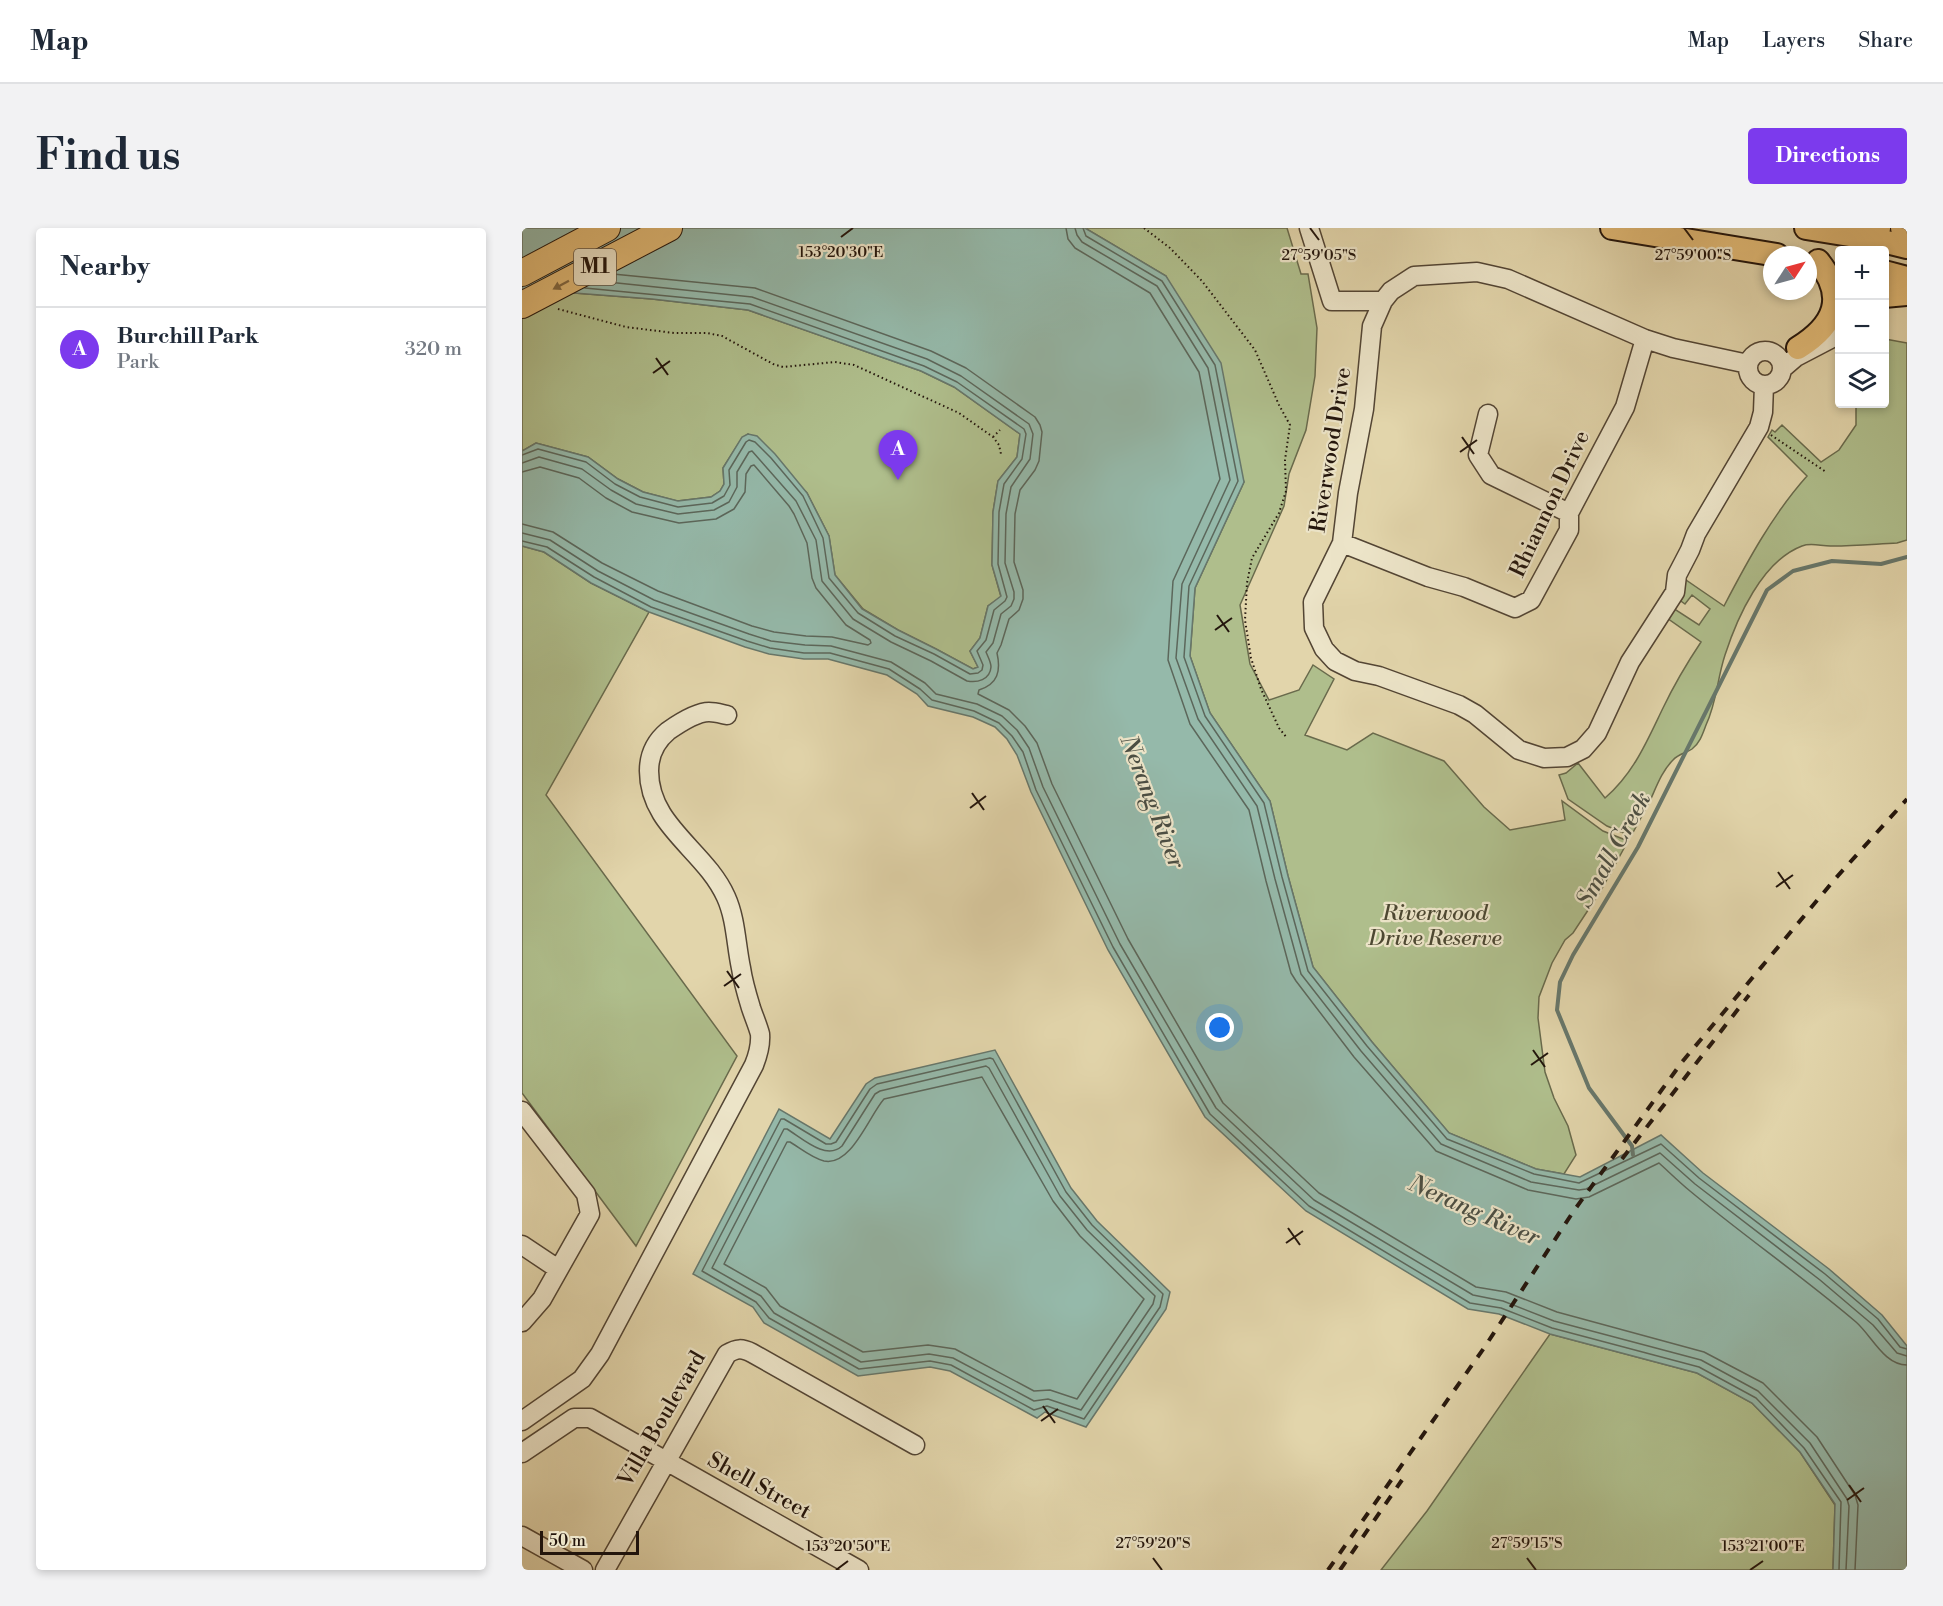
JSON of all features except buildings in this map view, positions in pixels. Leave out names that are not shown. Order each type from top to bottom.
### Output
[{"type":"highway","name":"M1","points":[[522,273],[608,228]]},
{"type":"highway","name":"M1","points":[[522,305],[669,228]]},
{"type":"highway","points":[[1904,228],[1907,232]]},
{"type":"main road","points":[[1612,228],[1763,253]]},
{"type":"main road","points":[[1806,228],[1907,247]]},
{"type":"main road","points":[[1798,348],[1817,333],[1834,305],[1835,295],[1822,262]]},
{"type":"main road","points":[[1889,273],[1907,278]]},
{"type":"main road","points":[[1889,296],[1907,294]]},
{"type":"street","points":[[1309,228],[1332,301],[1383,301]]},
{"type":"street","name":"Riverwood Drive","points":[[1748,364],[1673,348],[1645,339],[1508,279],[1477,272],[1414,276],[1391,291],[1383,301],[1372,326],[1364,409],[1348,493],[1342,543],[1313,602],[1314,628],[1324,648],[1335,661],[1355,671],[1379,676],[1459,705],[1474,714],[1519,750],[1544,758],[1567,757],[1583,749],[1597,733],[1630,663],[1675,592],[1677,575],[1696,534],[1759,427],[1763,412],[1764,385]]},
{"type":"street","points":[[1835,322],[1821,335],[1798,348],[1756,353],[1748,364],[1749,374],[1752,379],[1764,385],[1776,381],[1782,369],[1796,357],[1835,336]]},
{"type":"street","name":"Rhiannon Drive","points":[[1342,543],[1515,608],[1531,600],[1569,530],[1569,513],[1625,407],[1645,339]]},
{"type":"street","points":[[1767,350],[1781,361],[1782,369]]},
{"type":"street","points":[[1488,414],[1478,455],[1491,475],[1569,513]]},
{"type":"street","points":[[522,1421],[582,1379],[600,1354],[748,1076],[760,1049],[760,1034],[740,967],[734,923],[726,898],[715,877],[700,857],[665,820],[656,804],[649,783],[649,763],[654,746],[665,734],[681,721],[708,712],[727,715]]},
{"type":"street","points":[[522,1111],[586,1194],[590,1214],[542,1299],[522,1322]]},
{"type":"street","points":[[522,1245],[558,1269]]},
{"type":"street","name":"Villa Boulevard","points":[[604,1570],[727,1354],[734,1349],[743,1348],[915,1445]]},
{"type":"street","name":"Shell Street","points":[[522,1453],[574,1418],[590,1418],[859,1570]]},
{"type":"street","points":[[522,1536],[583,1570]]},
{"type":"path","points":[[1144,228],[1170,248],[1202,280],[1255,350],[1290,425],[1285,460],[1286,491],[1279,513],[1252,558],[1247,583],[1245,620],[1251,658],[1261,689],[1279,729],[1287,738]]},
{"type":"path","points":[[553,307],[626,327],[722,336],[773,364],[783,367],[820,362],[854,365],[959,413],[993,437],[999,445],[1001,454]]},
{"type":"path","points":[[1759,427],[1826,472]]},
{"type":"path","points":[[993,437],[1000,430]]},
{"type":"green space","name":"Riverwood Drive Reserve","points":[[1085,228],[1287,228],[1301,274],[1308,274],[1317,328],[1315,376],[1306,430],[1289,474],[1284,506],[1240,605],[1250,664],[1269,700],[1299,690],[1313,665],[1334,679],[1305,735],[1347,750],[1373,733],[1444,761],[1484,807],[1510,830],[1565,820],[1562,801],[1603,831],[1628,841],[1600,892],[1573,933],[1565,940],[1552,963],[1539,997],[1538,1018],[1545,1072],[1554,1098],[1568,1126],[1576,1155],[1564,1174],[1536,1169],[1449,1133],[1372,1042],[1313,967],[1270,801],[1210,713],[1190,656],[1195,588],[1244,482],[1166,276]]},
{"type":"green space","points":[[522,289],[652,299],[748,310],[921,371],[954,387],[1020,434],[1017,457],[998,481],[993,512],[992,565],[1001,597],[988,606],[980,638],[970,651],[978,667],[973,669],[863,609],[835,575],[829,536],[807,493],[748,434],[742,438],[723,468],[724,484],[720,491],[711,497],[677,501],[643,492],[618,479],[588,457],[536,443],[522,451]]},
{"type":"green space","points":[[1889,340],[1907,343],[1907,540],[1897,543],[1857,545],[1806,545],[1788,553],[1775,564],[1753,592],[1736,624],[1722,664],[1712,708],[1699,741],[1695,747],[1675,758],[1665,770],[1631,836],[1607,826],[1568,799],[1559,775],[1566,773],[1578,763],[1605,798],[1624,778],[1639,756],[1676,683],[1701,642],[1667,618],[1673,608],[1699,625],[1710,609],[1692,595],[1685,604],[1678,599],[1683,578],[1724,606],[1772,522],[1807,476],[1768,437],[1772,430],[1775,432],[1782,425],[1821,462],[1839,450],[1856,425],[1856,408],[1889,408]]},
{"type":"green space","points":[[522,546],[544,552],[591,583],[649,612],[546,795],[737,1056],[636,1246],[522,1093]]},
{"type":"green space","points":[[1550,1334],[1697,1373],[1752,1403],[1800,1452],[1835,1505],[1833,1570],[1381,1570],[1427,1511]]},
{"type":"water","name":"Nerang River","points":[[522,228],[1085,228],[1166,276],[1221,363],[1244,482],[1195,588],[1190,656],[1210,713],[1270,801],[1313,967],[1372,1042],[1449,1133],[1536,1169],[1580,1177],[1661,1135],[1703,1173],[1829,1269],[1882,1315],[1907,1346],[1907,1570],[1833,1570],[1835,1504],[1800,1452],[1752,1403],[1697,1373],[1550,1334],[1499,1314],[1468,1309],[1306,1211],[1205,1117],[1108,950],[1031,792],[1017,755],[1007,739],[995,727],[973,717],[928,706],[917,694],[887,675],[828,659],[804,659],[769,654],[649,612],[591,583],[544,552],[522,546],[522,451],[536,443],[588,457],[618,479],[643,492],[678,501],[711,497],[720,491],[724,484],[723,468],[742,437],[748,434],[757,436],[807,493],[829,536],[835,575],[862,609],[973,669],[978,667],[970,651],[980,638],[988,606],[1001,596],[992,565],[993,512],[998,481],[1017,457],[1020,434],[954,387],[921,371],[748,310],[652,299],[522,289]]},
{"type":"water","points":[[995,1050],[1071,1188],[1097,1221],[1170,1292],[1166,1309],[1086,1427],[1045,1412],[1037,1418],[950,1371],[930,1367],[858,1376],[764,1323],[753,1307],[693,1274],[779,1109],[830,1139],[866,1084],[875,1078]]},
{"type":"waterway","name":"Small Creek","points":[[1633,1155],[1632,1146],[1589,1088],[1557,1010],[1560,982],[1573,955],[1638,847],[1767,590],[1793,571],[1832,561],[1881,564],[1907,557]]},
{"type":"railway","points":[[1328,1570],[1484,1348],[1573,1212],[1682,1062],[1835,879],[1907,799]]},
{"type":"railway","points":[[1622,1159],[1749,995]]},
{"type":"railway","points":[[1340,1570],[1402,1480]]},
{"type":"place","name":"Burchill Park","points":[[898,480]]}]
